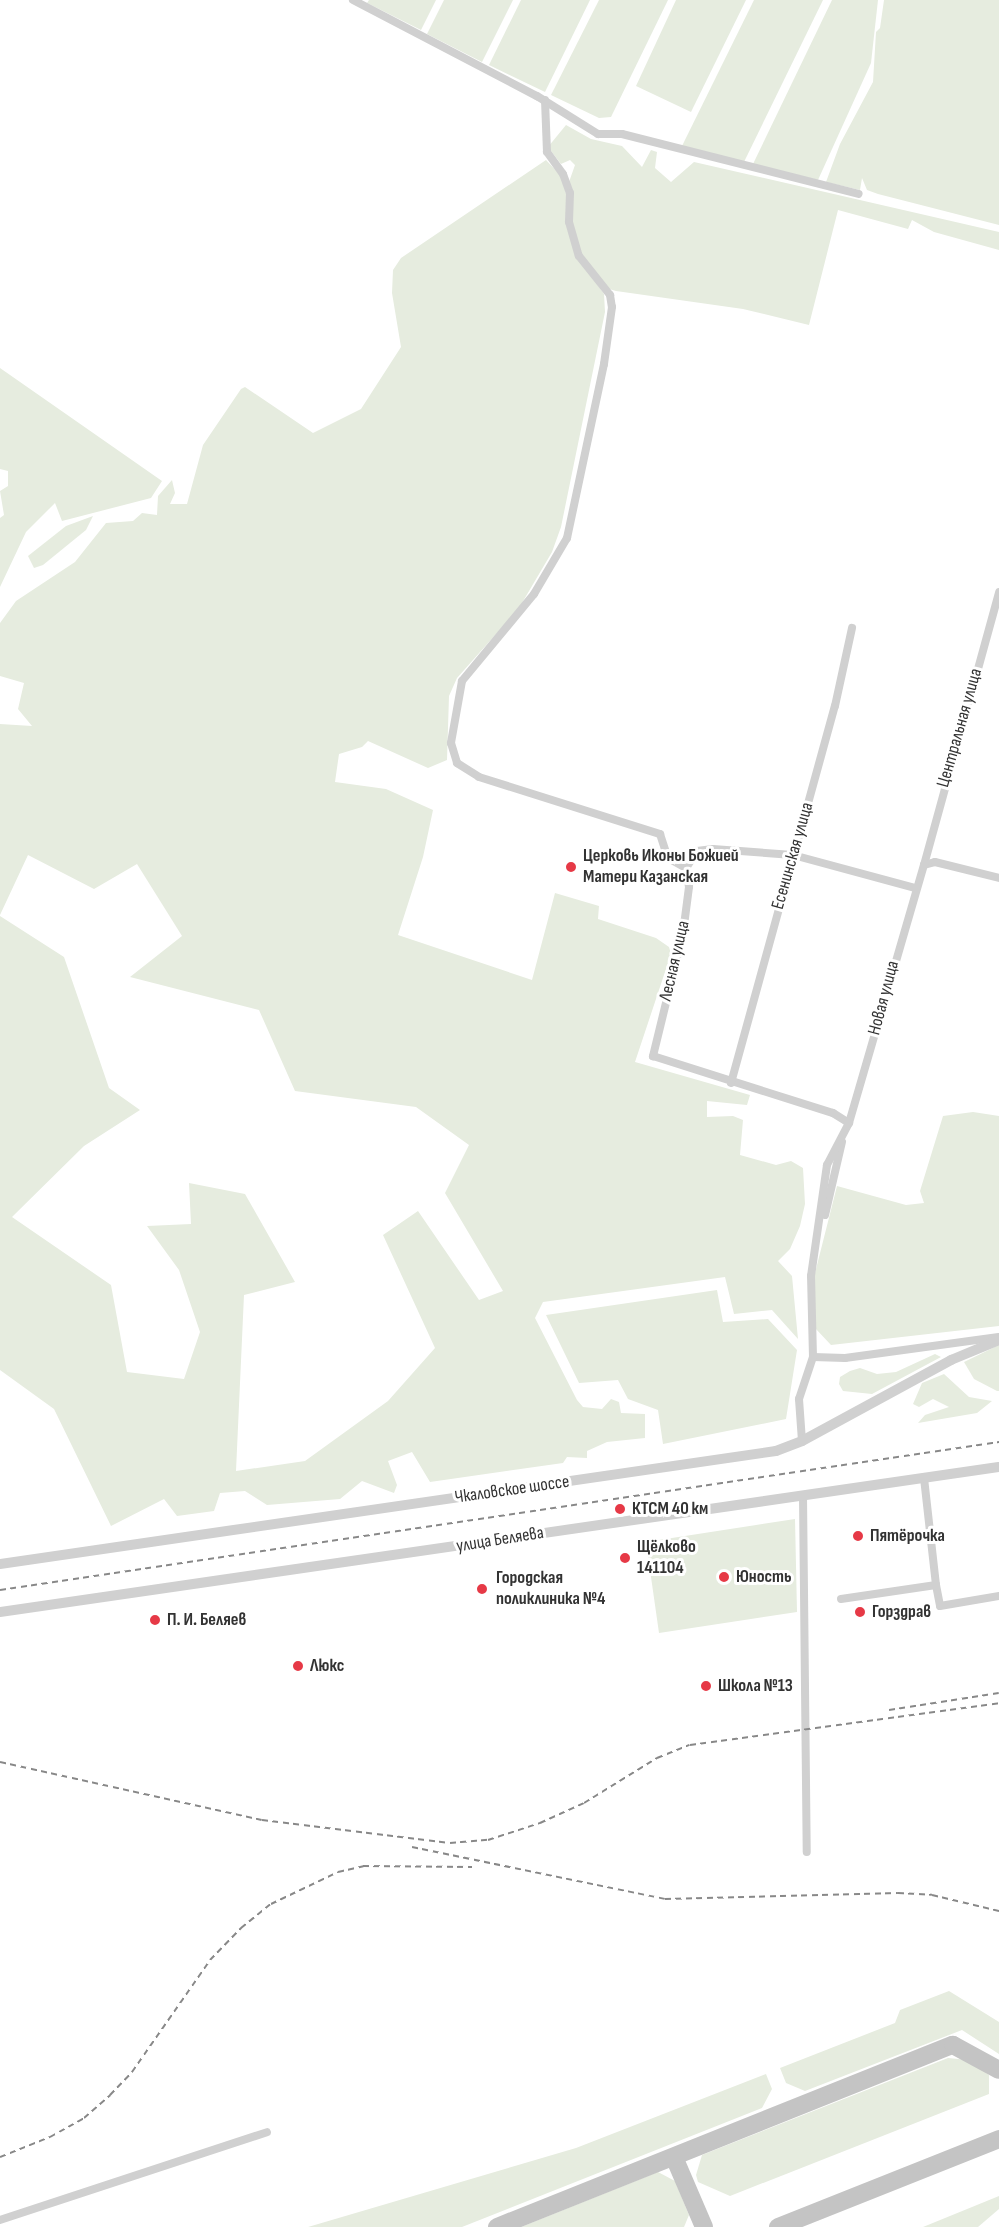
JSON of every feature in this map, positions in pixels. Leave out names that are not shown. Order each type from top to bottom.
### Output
[{"type":"street","points":[[353,0],[545,100],[598,134],[622,134],[859,194]]},
{"type":"street","points":[[545,100],[547,152],[563,174],[570,193],[569,222],[579,256],[610,295],[612,306],[604,364],[567,538],[534,594],[462,681],[451,743],[457,763],[479,777],[660,834],[668,858],[686,868],[697,852],[713,849],[794,855],[915,888]]},
{"type":"street","name":"Центральная улица","points":[[924,865],[999,592]]},
{"type":"street","name":"Есенинская улица","points":[[731,1083],[836,706],[852,628]]},
{"type":"street","points":[[924,865],[935,862],[999,878]]},
{"type":"street","name":"Новая улица","points":[[813,1357],[811,1276],[828,1165],[849,1123],[915,888],[924,865]]},
{"type":"street","name":"Лесная улица","points":[[686,868],[689,887],[683,933],[652,1052],[656,1059],[731,1083]]},
{"type":"street","points":[[731,1083],[832,1113],[849,1123]]},
{"type":"street","points":[[802,1441],[800,1392],[813,1357],[845,1358],[999,1338]]},
{"type":"street","name":"Чкаловское шоссе","points":[[0,1564],[776,1451],[802,1441],[951,1360],[999,1338]]},
{"type":"street","points":[[946,1344],[951,1360]]},
{"type":"street","name":"улица Беляева","points":[[0,1612],[999,1467]]},
{"type":"street","points":[[924,1478],[940,1606],[999,1596]]},
{"type":"street","points":[[803,1496],[807,1852]]},
{"type":"street","points":[[841,1599],[936,1586]]},
{"type":"street","points":[[0,2220],[267,2132]]},
{"type":"shaded area","points":[[369,0],[436,0],[421,30],[367,3]]},
{"type":"shaded area","points":[[444,0],[513,0],[482,62],[427,34]]},
{"type":"shaded area","points":[[521,0],[590,0],[545,92],[489,65]]},
{"type":"shaded area","points":[[599,0],[668,0],[611,117],[599,118],[551,95]]},
{"type":"shaded area","points":[[676,0],[746,0],[691,112],[636,86]]},
{"type":"shaded area","points":[[754,0],[823,0],[744,162],[682,146]]},
{"type":"shaded area","points":[[832,0],[878,0],[871,63],[818,180],[753,164]]},
{"type":"shaded area","points":[[884,0],[999,0],[999,225],[878,194],[867,190],[862,178],[860,190],[826,182],[840,144],[873,82],[876,32],[880,28]]},
{"type":"shaded area","points":[[566,125],[591,139],[622,146],[642,167],[651,150],[657,152],[655,168],[671,182],[694,162],[999,232],[999,250],[934,232],[912,220],[908,229],[838,210],[809,325],[743,309],[616,291],[606,288],[580,255],[570,221],[569,182],[575,165],[570,160],[561,164],[548,147]]},
{"type":"shaded area","points":[[546,160],[563,178],[578,257],[604,294],[605,312],[561,527],[552,552],[519,608],[457,678],[449,696],[447,760],[428,768],[368,741],[362,747],[339,754],[335,782],[386,789],[433,810],[423,857],[398,935],[532,980],[555,893],[599,906],[598,919],[656,938],[669,947],[671,954],[635,1062],[750,1095],[747,1105],[707,1101],[707,1117],[733,1116],[743,1120],[740,1155],[776,1165],[791,1161],[803,1168],[805,1204],[800,1226],[790,1249],[778,1261],[792,1276],[798,1339],[772,1310],[734,1314],[725,1277],[543,1302],[535,1318],[577,1400],[583,1407],[602,1409],[611,1399],[619,1402],[621,1413],[645,1414],[645,1438],[607,1442],[587,1451],[587,1458],[567,1457],[563,1463],[430,1482],[412,1452],[388,1461],[397,1485],[394,1493],[362,1481],[340,1499],[267,1505],[245,1491],[220,1493],[214,1511],[177,1516],[164,1499],[111,1526],[54,1409],[0,1370],[0,916],[64,957],[109,1088],[140,1110],[84,1146],[12,1217],[111,1285],[127,1372],[184,1379],[200,1332],[179,1270],[147,1226],[191,1224],[189,1183],[245,1194],[295,1282],[244,1295],[236,1471],[305,1461],[388,1401],[435,1348],[383,1235],[418,1211],[479,1300],[503,1291],[445,1193],[469,1145],[416,1107],[295,1091],[259,1010],[130,977],[182,936],[137,864],[94,889],[28,855],[0,915],[0,724],[32,726],[18,709],[24,683],[0,676],[0,623],[16,601],[75,562],[106,523],[133,521],[142,513],[157,515],[158,496],[172,480],[175,493],[170,504],[187,504],[203,445],[241,389],[245,387],[313,433],[361,409],[401,347],[392,293],[393,270],[401,258]]},
{"type":"shaded area","points":[[0,368],[162,481],[151,498],[62,521],[55,503],[26,532],[0,587],[0,518],[4,515],[0,491],[8,486],[8,471],[0,469]]},
{"type":"shaded area","points":[[93,516],[86,530],[43,565],[34,568],[28,556],[66,526]]},
{"type":"shaded area","points":[[973,1112],[999,1116],[999,1326],[831,1345],[815,1328],[814,1277],[837,1186],[906,1205],[924,1203],[920,1191],[943,1116]]},
{"type":"shaded area","points":[[717,1290],[723,1322],[768,1319],[797,1350],[786,1419],[663,1444],[658,1410],[628,1399],[618,1380],[579,1383],[546,1315]]},
{"type":"shaded area","points":[[999,1345],[999,1391],[997,1391],[974,1379],[964,1362]]},
{"type":"shaded area","points":[[935,1354],[941,1357],[872,1394],[843,1391],[839,1384],[840,1377],[850,1371],[860,1368],[877,1374],[896,1372]]},
{"type":"shaded area","points":[[944,1374],[969,1397],[992,1401],[977,1413],[918,1423],[925,1415],[949,1407],[933,1399],[919,1407],[913,1404],[922,1383]]},
{"type":"shaded area","name":"Юность","points":[[795,1519],[797,1612],[659,1633],[646,1542]]},
{"type":"shaded area","points":[[949,1991],[999,2022],[999,2054],[962,2030],[805,2091],[786,2083],[780,2068],[895,2023],[900,2010]]},
{"type":"shaded area","points":[[948,2058],[969,2060],[989,2075],[989,2094],[730,2196],[698,2182],[696,2175],[702,2155]]},
{"type":"shaded area","points":[[766,2074],[772,2089],[762,2108],[462,2227],[308,2227],[576,2148]]},
{"type":"shaded area","points":[[658,2172],[675,2181],[689,2215],[684,2227],[521,2227]]},
{"type":"shaded area","points":[[999,2196],[999,2209],[978,2227],[923,2227]]},
{"type":"taxiway","points":[[497,2227],[953,2045],[999,2070]]},
{"type":"taxiway","points":[[778,2227],[999,2139]]},
{"type":"taxiway","points":[[674,2157],[704,2227]]},
{"type":"railway","points":[[0,1590],[999,1442]]},
{"type":"railway","points":[[889,1710],[999,1693]]},
{"type":"railway","points":[[0,1762],[262,1820],[450,1843],[488,1840],[540,1823],[584,1803],[657,1758],[690,1745],[999,1703]]},
{"type":"railway","points":[[412,1847],[665,1899],[898,1893],[932,1895],[999,1911]]},
{"type":"railway","points":[[0,2157],[50,2137],[84,2118],[110,2095],[132,2072],[210,1960],[241,1928],[271,1904],[338,1872],[363,1866],[472,1867]]},
{"type":"place","name":"Церковь Иконы Божией Матери Казанская","points":[[571,867]]},
{"type":"place","name":"КТСМ 40 км","points":[[620,1509]]},
{"type":"place","name":"Пятёрочка","points":[[858,1536]]},
{"type":"place","name":"Щёлково 141104","points":[[625,1558]]},
{"type":"place","name":"Юность","points":[[724,1577]]},
{"type":"place","name":"Городская поликлиника №4","points":[[482,1589]]},
{"type":"place","name":"Горздрав","points":[[860,1612]]},
{"type":"place","name":"П. И. Беляев","points":[[155,1620]]},
{"type":"place","name":"Люкс","points":[[298,1666]]},
{"type":"place","name":"Школа №13","points":[[706,1686]]}]
